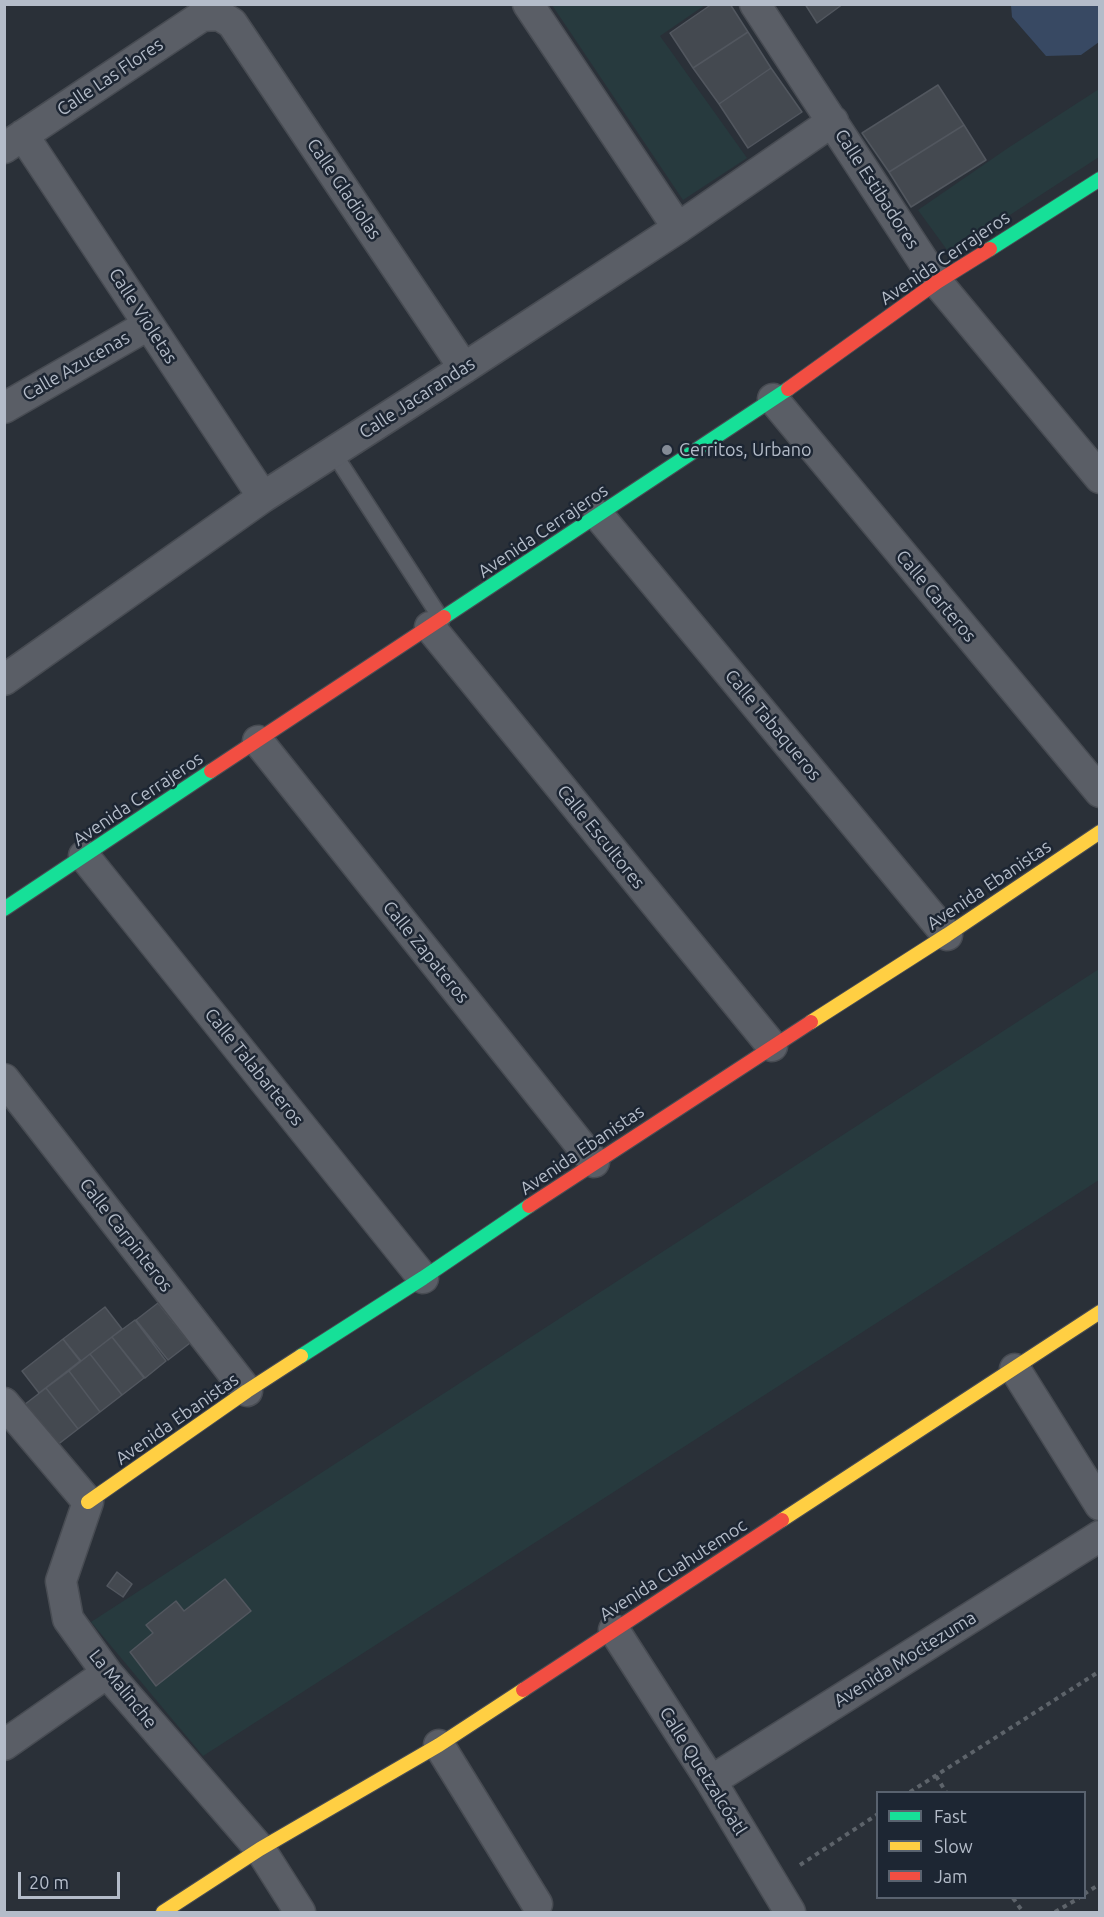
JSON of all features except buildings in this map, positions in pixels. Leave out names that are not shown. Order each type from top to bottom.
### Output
[{"type":"street","points":[[528,4],[678,228]]},
{"type":"street","name":"Calle Estibadores","points":[[755,4],[937,282],[1100,478]]},
{"type":"street","name":"Calle Las Flores","points":[[14,141],[202,16],[219,15]]},
{"type":"street","name":"Calle Gladiolas","points":[[219,15],[232,23],[464,369]]},
{"type":"street","name":"Calle Jacarandas","points":[[4,680],[263,497],[464,369],[678,228],[833,121]]},
{"type":"street","name":"Calle Violetas","points":[[14,141],[148,325],[263,497]]},
{"type":"street","name":"Avenida Cerrajeros","points":[[4,909],[774,399],[937,282],[1100,179]]},
{"type":"street","name":"Calle Azucenas","points":[[4,408],[148,325]]},
{"type":"street","name":"Calle Carteros","points":[[774,399],[1100,792]]},
{"type":"street","name":"Calle Tabaqueros","points":[[599,516],[947,935]]},
{"type":"street","name":"Calle Escultores","points":[[436,624],[772,1046]]},
{"type":"street","name":"Calle Zapateros","points":[[258,741],[594,1162]]},
{"type":"street","name":"Avenida Ebanistas","points":[[88,1502],[247,1391],[423,1278],[594,1162],[772,1046],[947,935],[1100,832]]},
{"type":"street","name":"Calle Talabarteros","points":[[84,856],[423,1278]]},
{"type":"street","name":"Calle Carpinteros","points":[[4,1079],[247,1391]]},
{"type":"street","name":"Avenida Cuahutemoc","points":[[164,1912],[260,1849],[440,1746],[1100,1312]]},
{"type":"street","points":[[1015,1369],[1100,1505]]},
{"type":"street","points":[[4,1403],[88,1502]]},
{"type":"street","name":"La Malinche","points":[[88,1502],[60,1581],[68,1619],[107,1673],[260,1849],[300,1912]]},
{"type":"street","name":"Avenida Moctezuma","points":[[711,1781],[1100,1536]]},
{"type":"street","name":"Calle Quetzalcóatl","points":[[614,1630],[711,1781],[790,1912]]},
{"type":"street","points":[[4,1745],[107,1673]]},
{"type":"street","points":[[440,1746],[537,1904]]},
{"type":"lane","points":[[333,452],[436,624]]},
{"type":"path","points":[[912,1791],[1100,1671]]},
{"type":"path","points":[[936,1776],[945,1791]]},
{"type":"path","points":[[772,1883],[876,1815]]},
{"type":"path","points":[[1086,1893],[1100,1884]]},
{"type":"path","points":[[1014,1899],[1023,1912]]},
{"type":"path","points":[[1055,1912],[1077,1899]]},
{"type":"green space","points":[[552,5],[705,5],[660,36],[747,158],[683,200]]},
{"type":"green space","points":[[1099,89],[1099,157],[950,254],[918,210]]},
{"type":"green space","points":[[1099,969],[1099,1180],[203,1756],[91,1622]]},
{"type":"water","points":[[1011,5],[1099,5],[1099,42],[1081,55],[1046,56],[1012,17]]},
{"type":"traffic: fast","points":[[990,249],[1100,179]]},
{"type":"traffic: fast","points":[[444,617],[788,389]]},
{"type":"traffic: fast","points":[[4,909],[211,771]]},
{"type":"traffic: fast","points":[[301,1356],[423,1278],[529,1206]]},
{"type":"traffic: slow","points":[[811,1022],[947,935],[1100,832]]},
{"type":"traffic: slow","points":[[782,1520],[1100,1312]]},
{"type":"traffic: slow","points":[[88,1502],[301,1356]]},
{"type":"traffic: slow","points":[[163,1912],[260,1849],[439,1745],[523,1690]]},
{"type":"traffic: jam","points":[[788,389],[937,282],[990,249]]},
{"type":"traffic: jam","points":[[211,771],[444,617]]},
{"type":"traffic: jam","points":[[529,1206],[811,1022]]},
{"type":"traffic: jam","points":[[523,1690],[782,1520]]},
{"type":"place","name":"Cerritos, Urbano","points":[[667,450]]}]
